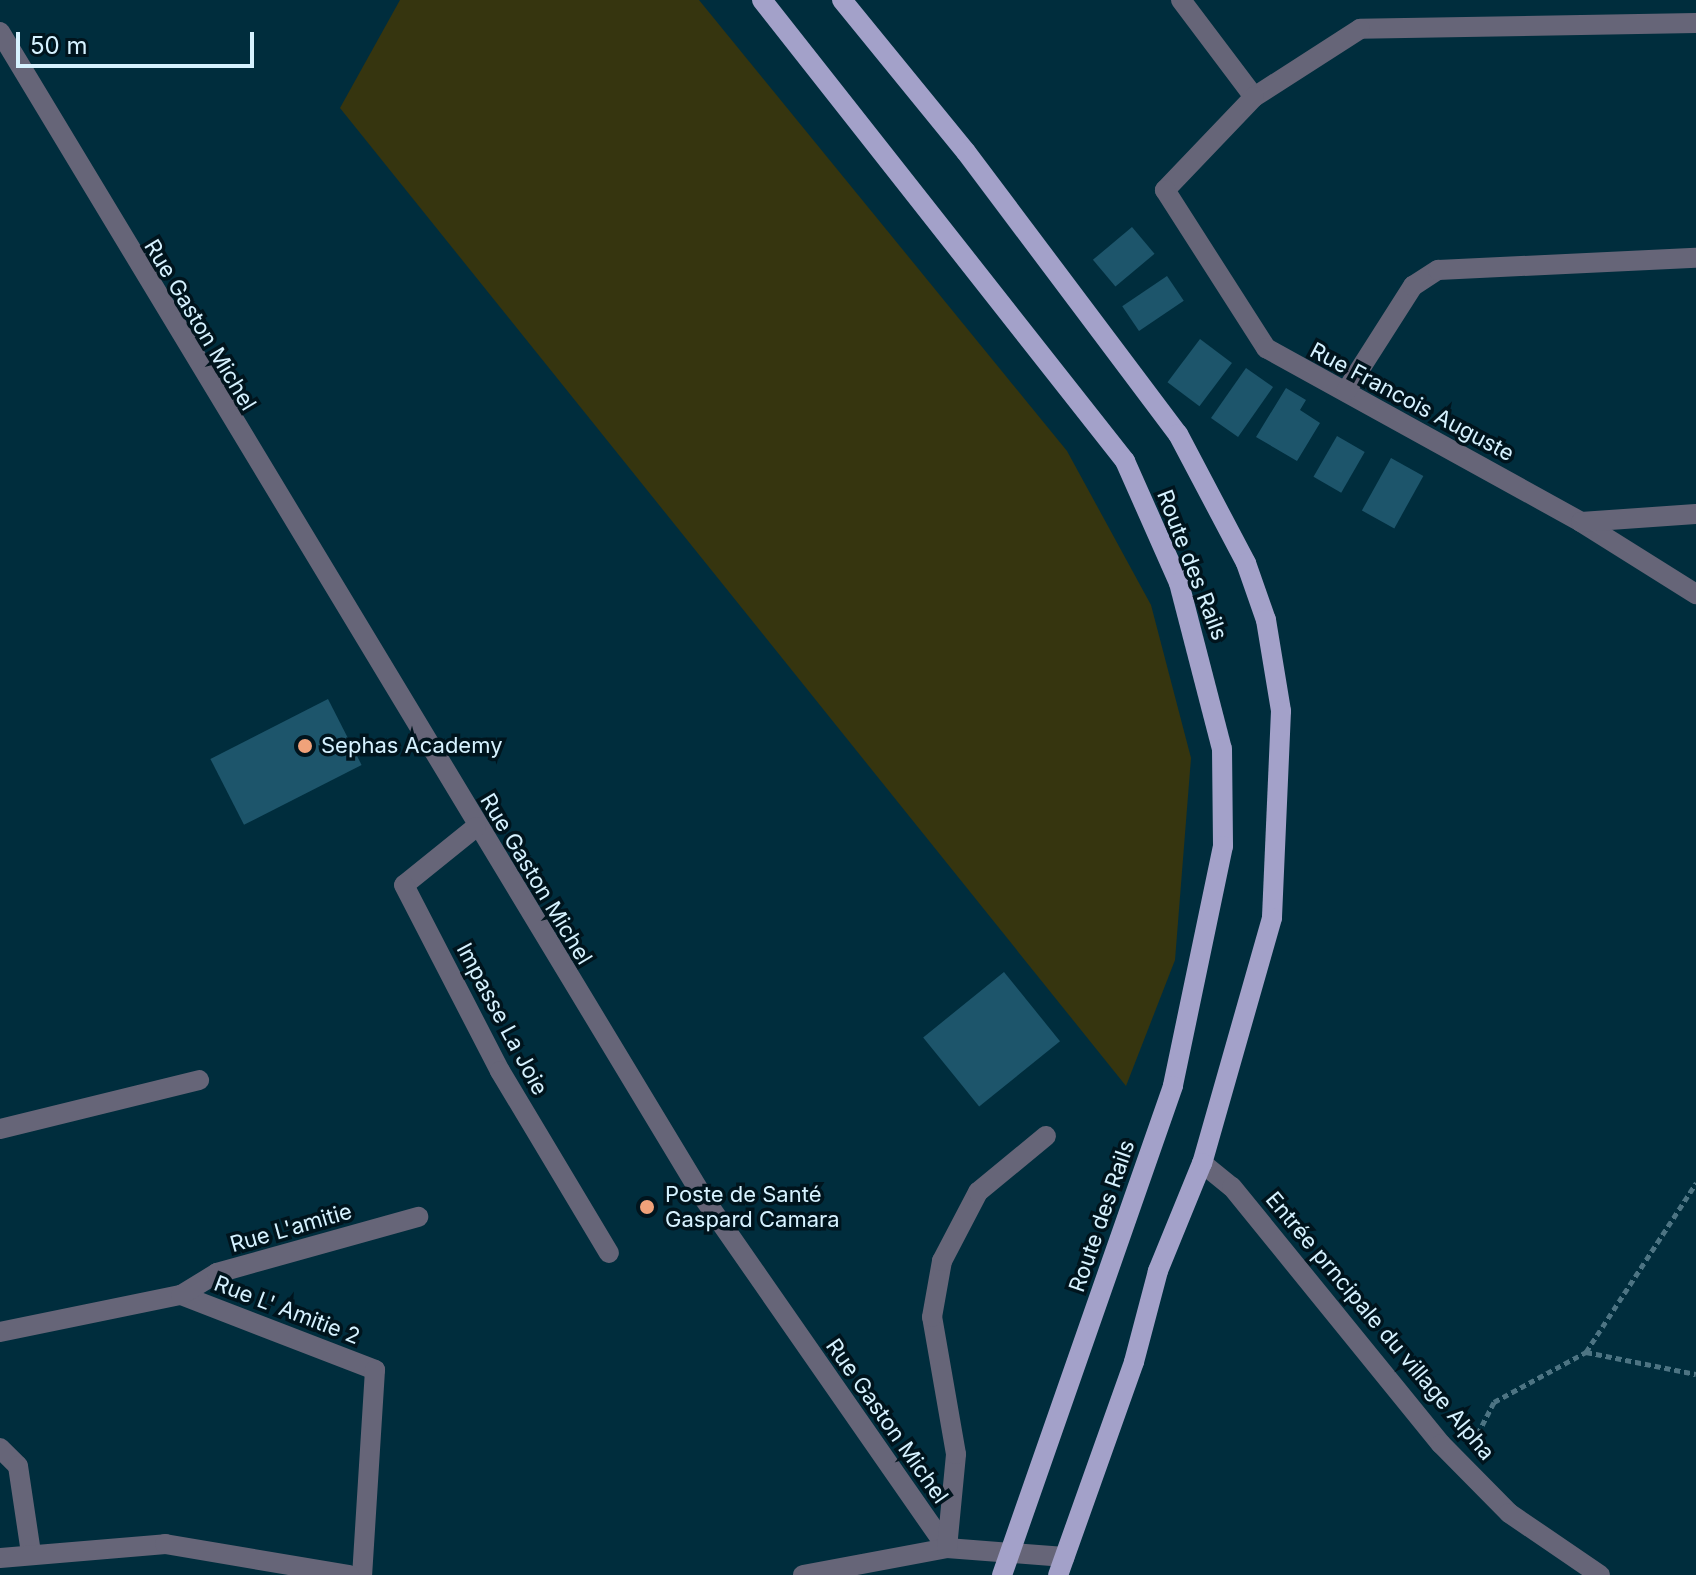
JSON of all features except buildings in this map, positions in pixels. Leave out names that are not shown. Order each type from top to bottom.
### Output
[{"type":"main road","name":"Route des Rails","points":[[762,0],[1125,461],[1179,583],[1222,749],[1223,846],[1173,1086],[1002,1575]]},
{"type":"main road","name":"Route des Rails","points":[[842,0],[966,152],[1178,434],[1246,563],[1266,620],[1281,711],[1272,918],[1202,1163],[1158,1271],[1134,1362],[1062,1566]]},
{"type":"street","points":[[1181,0],[1254,97],[1360,29],[1696,23]]},
{"type":"street","name":"Rue Gaston Michel","points":[[0,32],[476,827],[703,1197],[947,1548]]},
{"type":"street","name":"Rue Francois Auguste","points":[[1254,97],[1165,190],[1266,348],[1581,522],[1696,594]]},
{"type":"street","points":[[1346,391],[1413,286],[1438,270],[1696,258]]},
{"type":"street","points":[[1581,522],[1696,514]]},
{"type":"street","name":"Impasse La Joie","points":[[476,827],[404,885],[500,1071],[609,1253]]},
{"type":"street","points":[[0,1129],[199,1080]]},
{"type":"street","points":[[947,1548],[956,1454],[932,1317],[942,1261],[978,1192],[1046,1136]]},
{"type":"street","name":"Entrée prncipale du village Alpha","points":[[1202,1163],[1232,1187],[1461,1465],[1509,1513],[1600,1575]]},
{"type":"street","name":"Rue L'amitie","points":[[181,1295],[217,1273],[418,1217]]},
{"type":"street","points":[[0,1332],[181,1295]]},
{"type":"street","name":"Rue L' Amitie 2","points":[[181,1295],[375,1370],[362,1575]]},
{"type":"street","points":[[0,1448],[18,1466],[31,1553]]},
{"type":"street","points":[[0,1558],[165,1544],[349,1575]]},
{"type":"street","points":[[803,1575],[947,1548],[1010,1551],[1062,1566]]},
{"type":"path","points":[[1461,1465],[1494,1402],[1586,1352],[1696,1183]]},
{"type":"path","points":[[1586,1352],[1696,1374]]},
{"type":"shaded area","points":[[400,0],[699,0],[1067,451],[1151,605],[1191,758],[1175,960],[1126,1086],[340,108]]},
{"type":"place","name":"Sephas Academy","points":[[305,746]]},
{"type":"place","name":"Poste de Santé Gaspard Camara","points":[[647,1207]]}]
